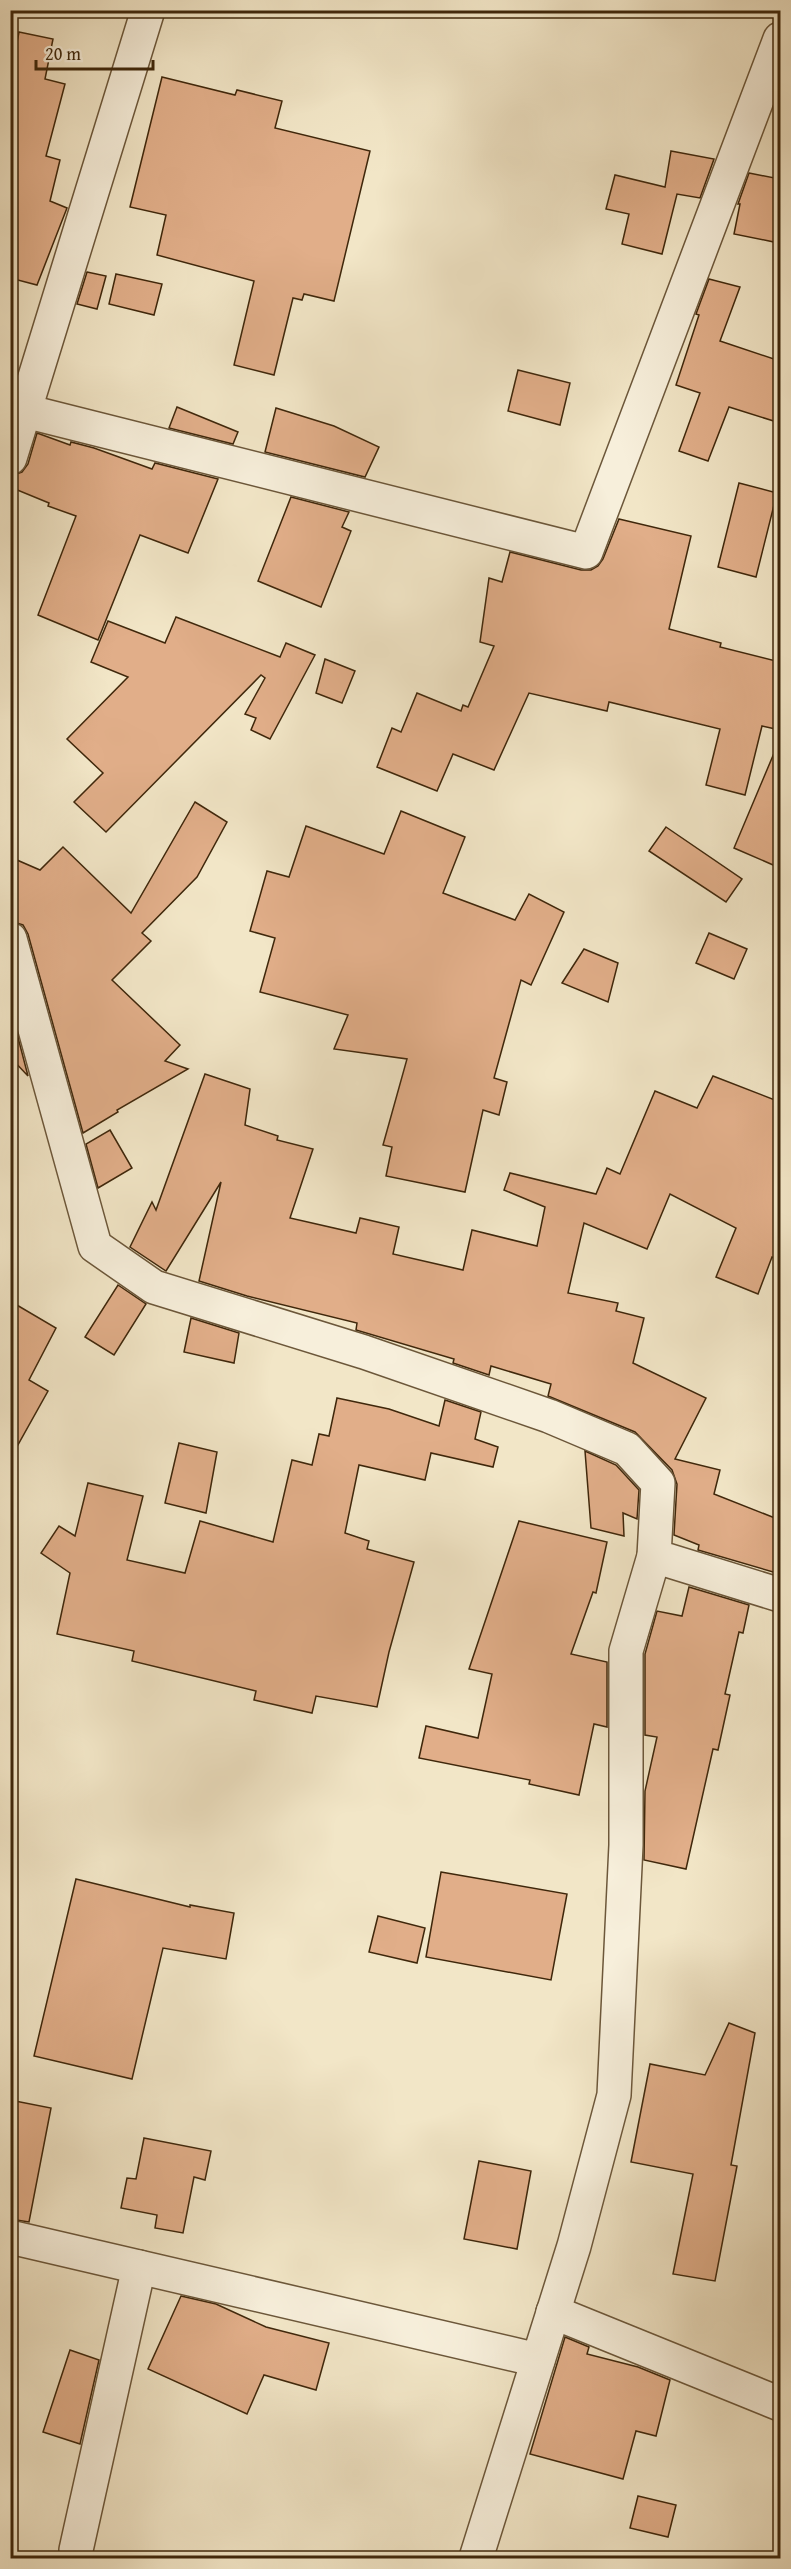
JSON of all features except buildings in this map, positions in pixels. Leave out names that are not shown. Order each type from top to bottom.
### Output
[{"type":"street","points":[[10,458],[148,10]]},
{"type":"street","points":[[25,411],[586,552],[780,39]]},
{"type":"street","points":[[10,939],[96,1246],[154,1287],[386,1360],[549,1416],[627,1449],[658,1482],[654,1556],[626,1651],[626,1845],[614,2095],[574,2246],[476,2559]]},
{"type":"street","points":[[654,1556],[780,1595]]},
{"type":"street","points":[[10,2237],[538,2361]]},
{"type":"street","points":[[76,2550],[139,2267]]},
{"type":"street","points":[[553,2312],[780,2404]]}]
